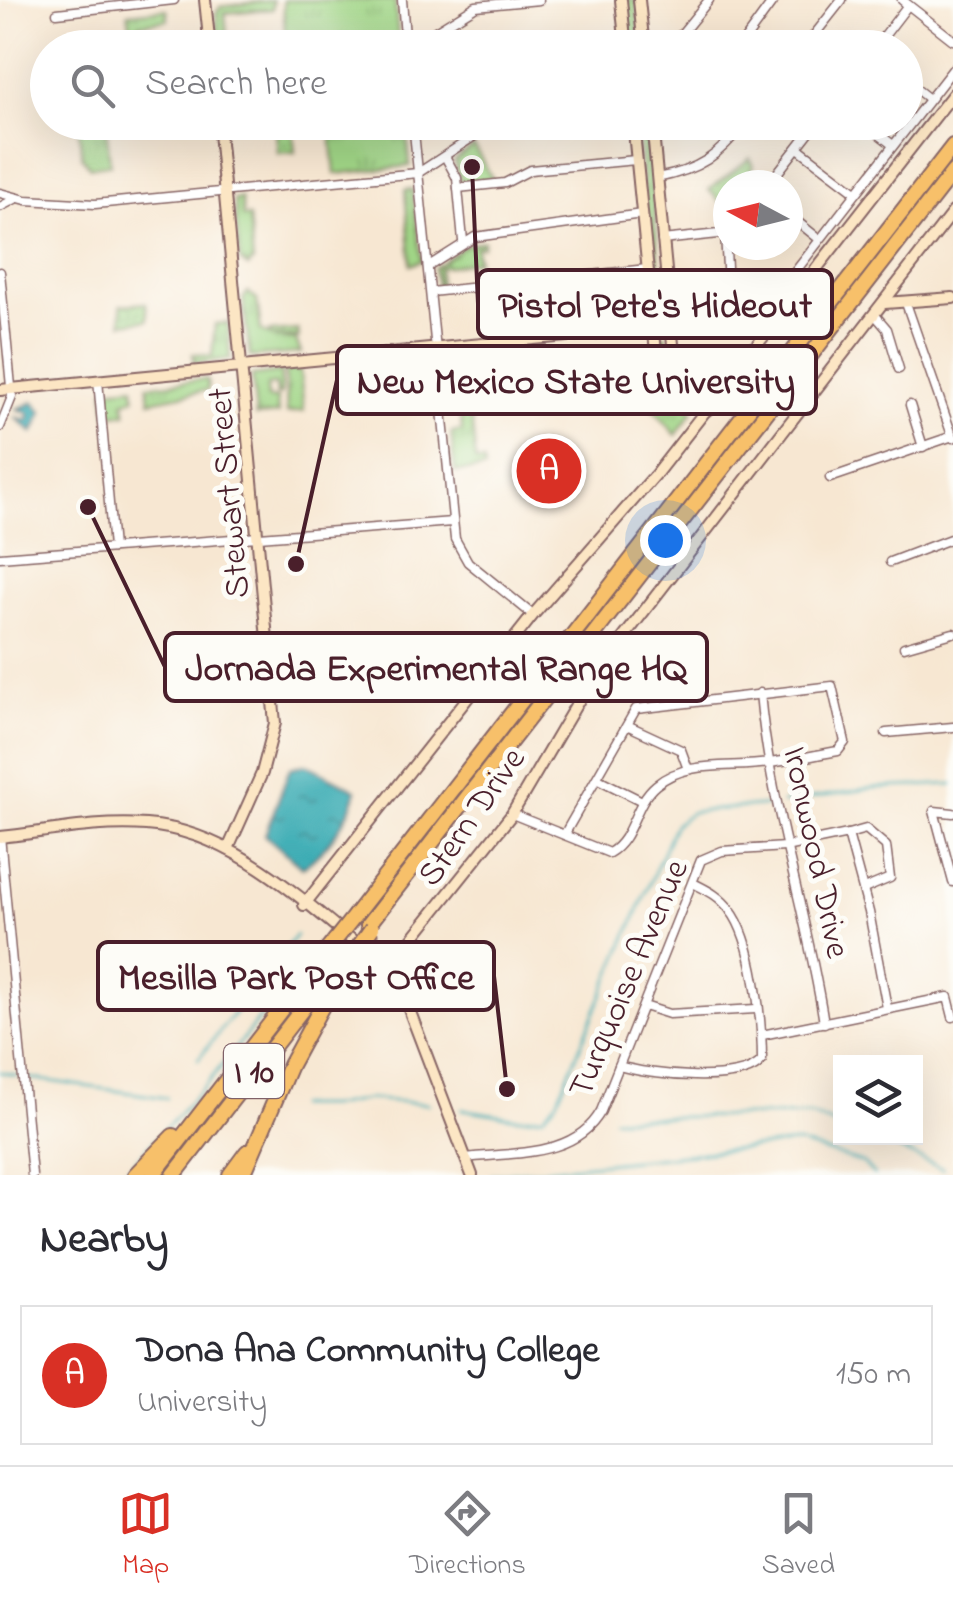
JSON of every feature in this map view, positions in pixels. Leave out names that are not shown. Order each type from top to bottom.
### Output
[{"type":"highway","name":"I 10","points":[[174,1175],[337,970],[365,922],[953,146]]},
{"type":"highway","name":"I 10","points":[[153,1175],[321,958],[365,922],[460,807],[953,172]]},
{"type":"highway","points":[[243,1175],[337,970]]},
{"type":"highway","points":[[136,1175],[260,1038]]},
{"type":"highway","points":[[230,1175],[279,1090]]},
{"type":"street","points":[[57,13],[174,0]]},
{"type":"street","points":[[205,0],[208,30]]},
{"type":"street","points":[[402,0],[405,30]]},
{"type":"street","points":[[435,30],[461,7],[538,0]]},
{"type":"street","points":[[621,0],[624,30]]},
{"type":"street","points":[[685,30],[709,0]]},
{"type":"street","points":[[752,30],[774,0]]},
{"type":"street","points":[[818,30],[842,0]]},
{"type":"street","points":[[641,1],[643,30]]},
{"type":"street","points":[[887,30],[905,2],[953,40]]},
{"type":"street","points":[[923,107],[953,69]]},
{"type":"street","points":[[923,132],[953,94]]},
{"type":"street","points":[[923,95],[929,100]]},
{"type":"street","name":"Stewart Street","points":[[220,140],[274,735],[228,850]]},
{"type":"street","points":[[415,140],[452,522],[464,557],[533,616]]},
{"type":"street","points":[[0,193],[17,198],[96,204],[418,173],[471,140]]},
{"type":"street","points":[[634,140],[652,328],[660,369],[706,410]]},
{"type":"street","points":[[653,140],[676,360],[718,395]]},
{"type":"street","points":[[657,178],[694,170],[721,153],[731,140]]},
{"type":"street","points":[[780,170],[804,140]]},
{"type":"street","points":[[886,140],[892,145]]},
{"type":"street","points":[[6,390],[760,316],[896,140]]},
{"type":"street","points":[[304,905],[533,616],[608,534],[917,140]]},
{"type":"street","points":[[798,148],[856,192]]},
{"type":"street","points":[[446,158],[458,188],[463,241]]},
{"type":"street","points":[[458,188],[505,182],[530,170],[636,160]]},
{"type":"street","points":[[0,208],[17,198]]},
{"type":"street","name":"Stern Drive","points":[[388,969],[512,814],[590,681],[953,212]]},
{"type":"street","points":[[429,266],[463,241],[558,222],[642,214]]},
{"type":"street","points":[[803,226],[820,239]]},
{"type":"street","points":[[662,240],[713,234]]},
{"type":"street","points":[[426,244],[448,252]]},
{"type":"street","points":[[727,260],[728,284]]},
{"type":"street","points":[[431,292],[647,268]]},
{"type":"street","points":[[0,272],[10,406],[0,427]]},
{"type":"street","points":[[885,303],[953,298]]},
{"type":"street","points":[[830,478],[953,437],[906,303]]},
{"type":"street","points":[[876,315],[888,329],[898,369]]},
{"type":"street","points":[[98,380],[113,548]]},
{"type":"street","points":[[910,405],[923,447]]},
{"type":"street","points":[[0,558],[452,522]]},
{"type":"street","points":[[890,562],[953,538]]},
{"type":"street","points":[[904,647],[953,633]]},
{"type":"street","points":[[512,814],[609,854],[621,847],[640,800],[659,782],[688,768],[766,764],[838,751],[844,742],[832,686],[636,709],[564,835]]},
{"type":"street","name":"Ironwood Drive","points":[[760,693],[766,764],[811,940],[824,1023]]},
{"type":"street","points":[[628,726],[681,750],[688,768]]},
{"type":"street","points":[[886,733],[953,727]]},
{"type":"street","points":[[598,780],[640,800]]},
{"type":"street","points":[[953,813],[934,811],[953,882]]},
{"type":"street","points":[[32,1175],[0,836],[146,825],[182,831],[228,850],[388,969],[402,991],[472,1175]]},
{"type":"street","points":[[864,890],[890,878],[886,846],[866,829],[848,834],[864,890],[887,1008]]},
{"type":"street","name":"Turquoise Avenue","points":[[465,1158],[577,1140],[600,1114],[702,860],[722,852],[785,847],[848,834]]},
{"type":"street","points":[[619,1066],[654,1076],[755,1070],[762,1060],[762,1036],[740,926],[718,896],[693,883]]},
{"type":"street","points":[[762,1036],[948,997],[953,1017]]},
{"type":"street","points":[[644,1006],[669,1014],[756,1009]]},
{"type":"green space","points":[[273,0],[272,9],[225,13],[226,30],[217,30],[216,14],[220,7]]},
{"type":"green space","points":[[283,0],[395,0],[398,30],[285,30]]},
{"type":"green space","points":[[625,0],[636,0],[639,30],[628,30]]},
{"type":"green space","points":[[167,9],[168,20],[140,24],[141,30],[131,30],[128,13]]},
{"type":"green space","points":[[80,140],[108,140],[110,164],[90,167],[82,157]]},
{"type":"green space","points":[[277,140],[294,140],[295,152],[278,153]]},
{"type":"green space","points":[[332,140],[408,140],[410,166],[335,174]]},
{"type":"green space","points":[[639,140],[648,140],[664,319],[656,319]]},
{"type":"green space","points":[[474,146],[493,180],[462,182],[454,161]]},
{"type":"green space","points":[[750,158],[750,170],[735,170]]},
{"type":"green space","points":[[412,189],[422,261],[411,265],[405,190]]},
{"type":"green space","points":[[241,198],[243,217],[249,217],[253,261],[248,267],[240,261],[234,200]]},
{"type":"green space","points":[[483,241],[483,246],[476,247],[477,261],[439,268],[437,287],[434,268],[466,245]]},
{"type":"green space","points":[[248,292],[257,300],[261,331],[271,336],[269,332],[298,330],[299,338],[273,337],[296,340],[301,353],[250,357],[243,299]]},
{"type":"green space","points":[[146,303],[148,320],[122,323],[121,305]]},
{"type":"green space","points":[[228,323],[230,359],[194,363],[193,354],[212,356],[215,324]]},
{"type":"green space","points":[[666,335],[675,366],[707,392],[702,400],[662,367],[658,336]]},
{"type":"green space","points":[[466,367],[476,462],[484,462],[485,469],[455,472],[451,433],[462,431],[456,370]]},
{"type":"green space","points":[[300,370],[304,411],[287,413],[285,371]]},
{"type":"green space","points":[[281,372],[281,394],[276,395],[275,385],[267,386],[268,398],[277,399],[278,414],[256,416],[252,376]]},
{"type":"green space","points":[[207,379],[208,390],[150,401],[148,385]]},
{"type":"green space","points":[[664,383],[693,411],[676,435],[650,405]]},
{"type":"green space","points":[[134,386],[135,397],[124,402],[126,413],[107,414],[105,389]]},
{"type":"water","points":[[34,402],[43,412],[33,433],[17,418],[28,420],[29,413],[18,409]]},
{"type":"water","points":[[306,764],[356,790],[336,833],[302,867],[265,835],[290,768]]},
{"type":"waterway","points":[[782,803],[873,788],[953,784]]},
{"type":"waterway","points":[[462,1109],[518,1118],[543,1116],[557,1101],[675,824],[692,812],[771,805]]},
{"type":"waterway","points":[[198,1059],[296,935]]},
{"type":"waterway","points":[[122,1175],[207,1084],[306,960]]},
{"type":"waterway","points":[[0,1072],[17,1076]]},
{"type":"waterway","points":[[27,1078],[167,1098]]},
{"type":"waterway","points":[[296,1106],[333,1106],[368,1099],[428,1104]]},
{"type":"waterway","points":[[613,1118],[810,1115],[833,1123]]},
{"type":"waterway","points":[[492,1175],[797,1143],[863,1163],[874,1175]]},
{"type":"waterway","points":[[890,1145],[943,1169]]},
{"type":"place","name":"Pistol Pete's Hideout","points":[[472,167]]},
{"type":"place","name":"Dona Ana Community College","points":[[549,471]]},
{"type":"place","name":"Jornada Experimental Range HQ","points":[[88,507]]},
{"type":"place","name":"New Mexico State University","points":[[296,564]]},
{"type":"place","name":"Mesilla Park Post Office","points":[[507,1089]]}]
